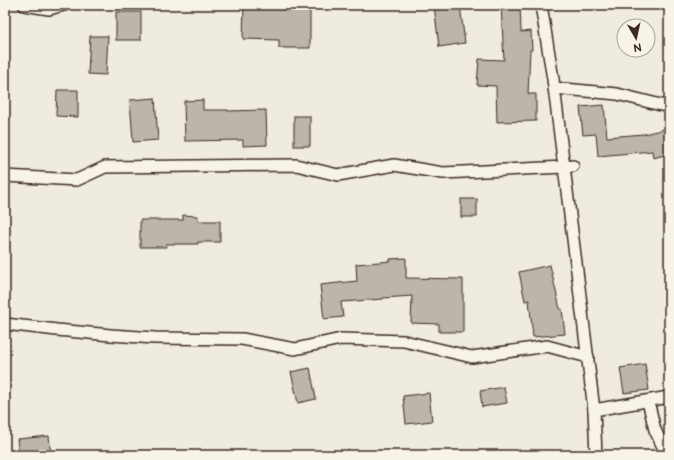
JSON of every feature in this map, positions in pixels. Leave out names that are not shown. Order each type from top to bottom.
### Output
[{"type":"street","points":[[24,5],[49,9],[64,5]]},
{"type":"street","points":[[541,5],[554,88],[569,166],[594,410],[596,455]]},
{"type":"street","points":[[554,88],[617,94],[669,107]]},
{"type":"street","points":[[5,176],[78,180],[105,167],[296,165],[338,175],[394,165],[443,173],[569,166]]},
{"type":"street","points":[[5,324],[155,338],[242,339],[295,349],[341,340],[404,340],[472,358],[547,346],[588,357]]},
{"type":"street","points":[[594,410],[669,397]]},
{"type":"street","points":[[648,401],[655,430],[666,455]]},
{"type":"building","points":[[244,5],[310,5],[310,48],[279,48],[279,40],[243,39]]},
{"type":"building","points":[[434,5],[460,5],[465,43],[439,47]]},
{"type":"building","points":[[501,5],[520,5],[521,32],[531,31],[532,50],[530,50],[528,94],[536,94],[536,121],[497,122],[496,86],[477,85],[479,59],[504,60]]},
{"type":"building","points":[[116,12],[141,12],[141,40],[116,40]]},
{"type":"building","points":[[90,36],[108,36],[106,75],[88,74]]},
{"type":"building","points":[[57,90],[78,90],[78,117],[56,116]]},
{"type":"building","points":[[155,98],[158,140],[133,142],[130,100]]},
{"type":"building","points":[[203,100],[203,110],[266,110],[267,145],[243,146],[243,140],[185,141],[184,101]]},
{"type":"building","points":[[604,105],[607,137],[644,134],[669,128],[669,154],[653,158],[652,151],[598,156],[596,134],[583,135],[580,107]]},
{"type":"building","points":[[294,116],[310,116],[310,146],[294,146]]},
{"type":"building","points":[[461,199],[477,199],[477,217],[461,217]]},
{"type":"building","points":[[183,215],[198,216],[198,221],[220,221],[220,242],[166,244],[166,247],[140,247],[140,220],[183,220]]},
{"type":"building","points":[[406,258],[406,278],[463,279],[463,332],[439,332],[439,324],[411,323],[412,296],[341,302],[343,317],[324,319],[320,285],[357,281],[356,264]]},
{"type":"building","points":[[550,265],[560,309],[562,309],[565,334],[533,337],[529,300],[525,301],[519,272]]},
{"type":"building","points":[[645,364],[649,390],[624,393],[620,368]]},
{"type":"building","points":[[310,368],[316,399],[298,403],[291,372]]},
{"type":"building","points":[[504,387],[507,403],[482,407],[480,391]]},
{"type":"building","points":[[429,393],[432,421],[406,424],[403,396]]},
{"type":"building","points":[[49,436],[51,455],[19,455],[17,439]]}]
